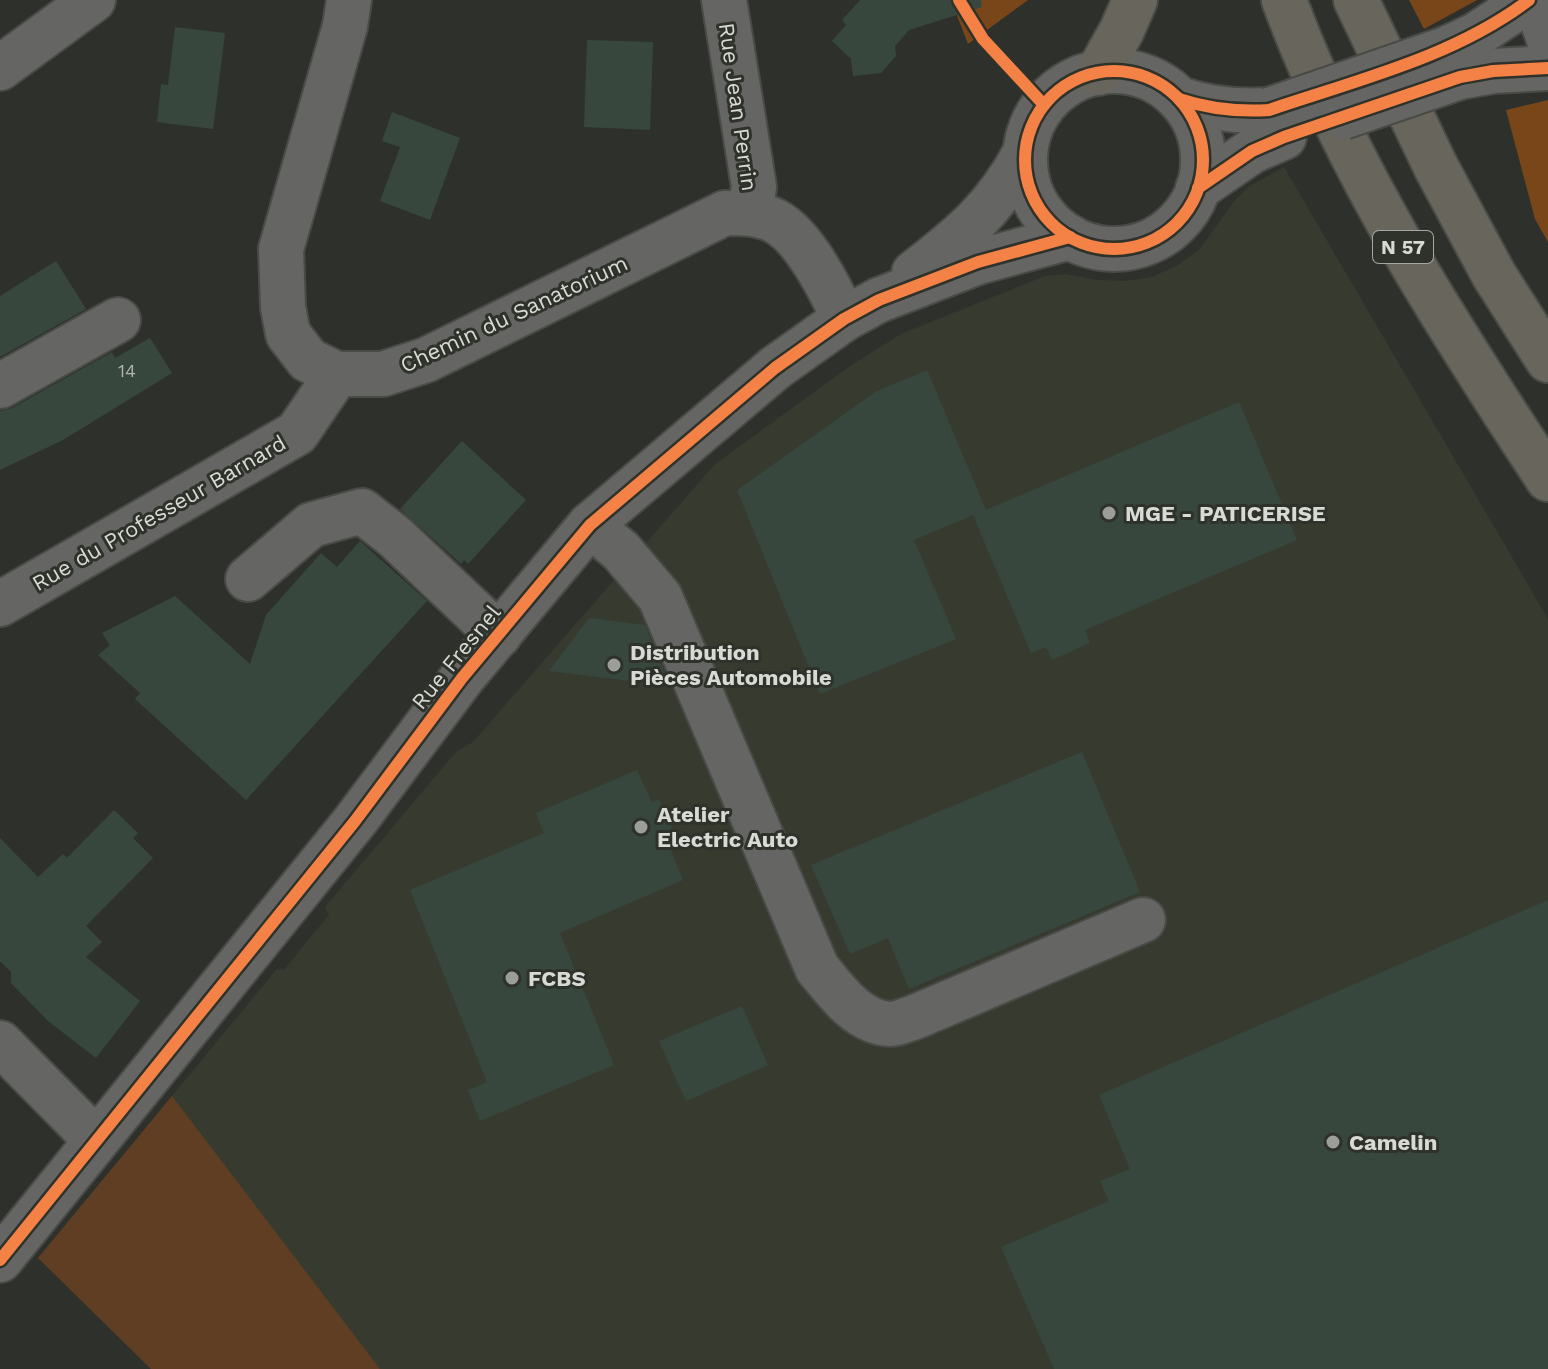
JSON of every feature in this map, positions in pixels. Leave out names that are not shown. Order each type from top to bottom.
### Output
[{"type":"highway","points":[[1098,73],[1135,0]]},
{"type":"highway","name":"N 57","points":[[1284,0],[1299,40],[1352,153],[1407,255],[1472,363],[1548,479]]},
{"type":"highway","points":[[1356,0],[1494,275],[1548,360]]},
{"type":"street","points":[[0,68],[93,0]]},
{"type":"street","points":[[337,374],[308,360],[288,334],[283,307],[281,249],[345,26],[349,0]]},
{"type":"street","name":"Rue Jean Perrin","points":[[724,0],[754,187],[749,213]]},
{"type":"street","points":[[1198,188],[1252,151],[1453,63],[1490,27],[1529,0]]},
{"type":"street","points":[[1542,0],[1543,22],[1548,37]]},
{"type":"street","points":[[1179,99],[1194,122],[1202,147],[1198,188],[1180,219],[1162,234],[1140,245],[1104,248],[1070,237],[1044,216],[1029,186],[1025,153],[1033,123],[1044,105],[1063,87],[1098,73],[1136,74],[1159,84],[1179,99],[1205,108],[1240,112],[1269,110],[1453,63],[1493,71],[1548,68]]},
{"type":"street","name":"Rue Fresnel","points":[[0,1260],[346,833],[462,678],[590,525],[775,368],[862,309],[976,222],[1009,182],[1025,153]]},
{"type":"street","name":"Chemin du Sanatorium","points":[[337,374],[383,374],[426,360],[725,213],[749,213]]},
{"type":"street","points":[[749,213],[774,220],[790,232],[825,281],[862,309]]},
{"type":"street","name":"Rue Fresnel","points":[[862,309],[978,262],[1070,237]]},
{"type":"street","points":[[0,386],[118,320]]},
{"type":"street","name":"Rue du Professeur Barnard","points":[[0,604],[297,433],[337,374]]},
{"type":"street","points":[[248,579],[311,525],[362,511],[394,536],[499,635]]},
{"type":"street","points":[[590,525],[621,551],[660,597],[817,968],[846,1002],[865,1016],[891,1024],[915,1017],[1143,920]]},
{"type":"street","points":[[0,1043],[96,1140]]},
{"type":"shaded area","points":[[951,0],[1028,0],[968,44]]},
{"type":"shaded area","points":[[1409,0],[1477,0],[1424,29]]},
{"type":"shaded area","points":[[1548,100],[1548,242],[1535,219],[1506,110]]},
{"type":"shaded area","points":[[1284,167],[1548,619],[1548,1369],[151,1369],[38,1258],[277,969],[284,970],[329,915],[325,907],[456,752],[473,742],[715,464],[850,366],[901,334],[1045,276],[1066,274],[1125,281],[1152,277],[1178,265],[1199,250],[1235,200],[1250,186]]},
{"type":"shaded area","points":[[172,1096],[380,1369],[151,1369],[38,1258]]},
{"type":"building","points":[[860,0],[981,0],[982,7],[909,30],[895,46],[896,56],[881,73],[853,76],[851,59],[832,41],[846,25],[842,20]]},
{"type":"building","points":[[175,27],[225,33],[213,129],[157,122],[161,84],[168,85]]},
{"type":"building","points":[[587,40],[653,42],[650,130],[584,127]]},
{"type":"building","points":[[392,112],[460,138],[430,220],[380,201],[400,147],[382,141]]},
{"type":"building","points":[[56,261],[86,309],[0,357],[0,296]]},
{"type":"building","points":[[150,338],[172,373],[63,440],[0,470],[0,411],[12,408],[112,352],[115,358]]},
{"type":"building","points":[[927,370],[986,510],[1239,402],[1297,540],[1085,630],[1090,643],[1052,660],[1046,647],[1031,653],[973,515],[914,540],[956,639],[820,694],[737,490],[877,391]]},
{"type":"building","points":[[462,441],[526,500],[468,564],[464,560],[461,564],[400,509]]},
{"type":"building","points":[[360,541],[427,601],[246,800],[135,699],[140,693],[98,655],[110,645],[102,633],[175,596],[250,664],[266,615],[321,553],[337,567]]},
{"type":"building","points":[[589,618],[645,625],[670,686],[549,671]]},
{"type":"building","points":[[1082,752],[1140,892],[909,989],[888,938],[850,954],[811,865]]},
{"type":"building","name":"FCBS","points":[[637,770],[652,803],[659,799],[679,844],[670,848],[683,880],[560,933],[614,1065],[480,1121],[468,1090],[487,1082],[410,890],[544,833],[536,813]]},
{"type":"building","points":[[114,810],[138,833],[133,838],[153,858],[86,926],[102,942],[86,957],[140,1001],[96,1058],[48,1021],[11,983],[11,972],[0,961],[0,838],[38,877],[63,854],[67,858]]},
{"type":"building","name":"Camelin","points":[[1548,900],[1548,1369],[1054,1369],[1001,1247],[1109,1201],[1100,1181],[1130,1169],[1099,1095]]},
{"type":"building","points":[[742,1006],[768,1065],[686,1101],[659,1041]]},
{"type":"cycle path","points":[[959,0],[983,39],[1044,105]]},
{"type":"cycle path","points":[[1179,99],[1223,109],[1269,110],[1437,52],[1500,20],[1529,0]]},
{"type":"cycle path","points":[[1198,188],[1252,151],[1284,137],[1460,77],[1493,71],[1548,68]]},
{"type":"cycle path","points":[[1114,71],[1148,78],[1177,97],[1196,126],[1203,160],[1196,194],[1177,223],[1148,242],[1114,249],[1080,242],[1051,223],[1032,194],[1025,160],[1032,126],[1051,97],[1080,78],[1114,71]]},
{"type":"cycle path","points":[[0,1260],[355,821],[462,678],[590,525],[775,368],[844,319],[879,300],[978,262],[1070,237]]},
{"type":"place","name":"MGE - PATICERISE","points":[[1109,513]]},
{"type":"place","name":"Distribution Pièces Automobile","points":[[614,665]]},
{"type":"place","name":"Atelier Electric Auto","points":[[641,827]]},
{"type":"place","name":"FCBS","points":[[512,978]]},
{"type":"place","name":"Camelin","points":[[1333,1142]]}]
